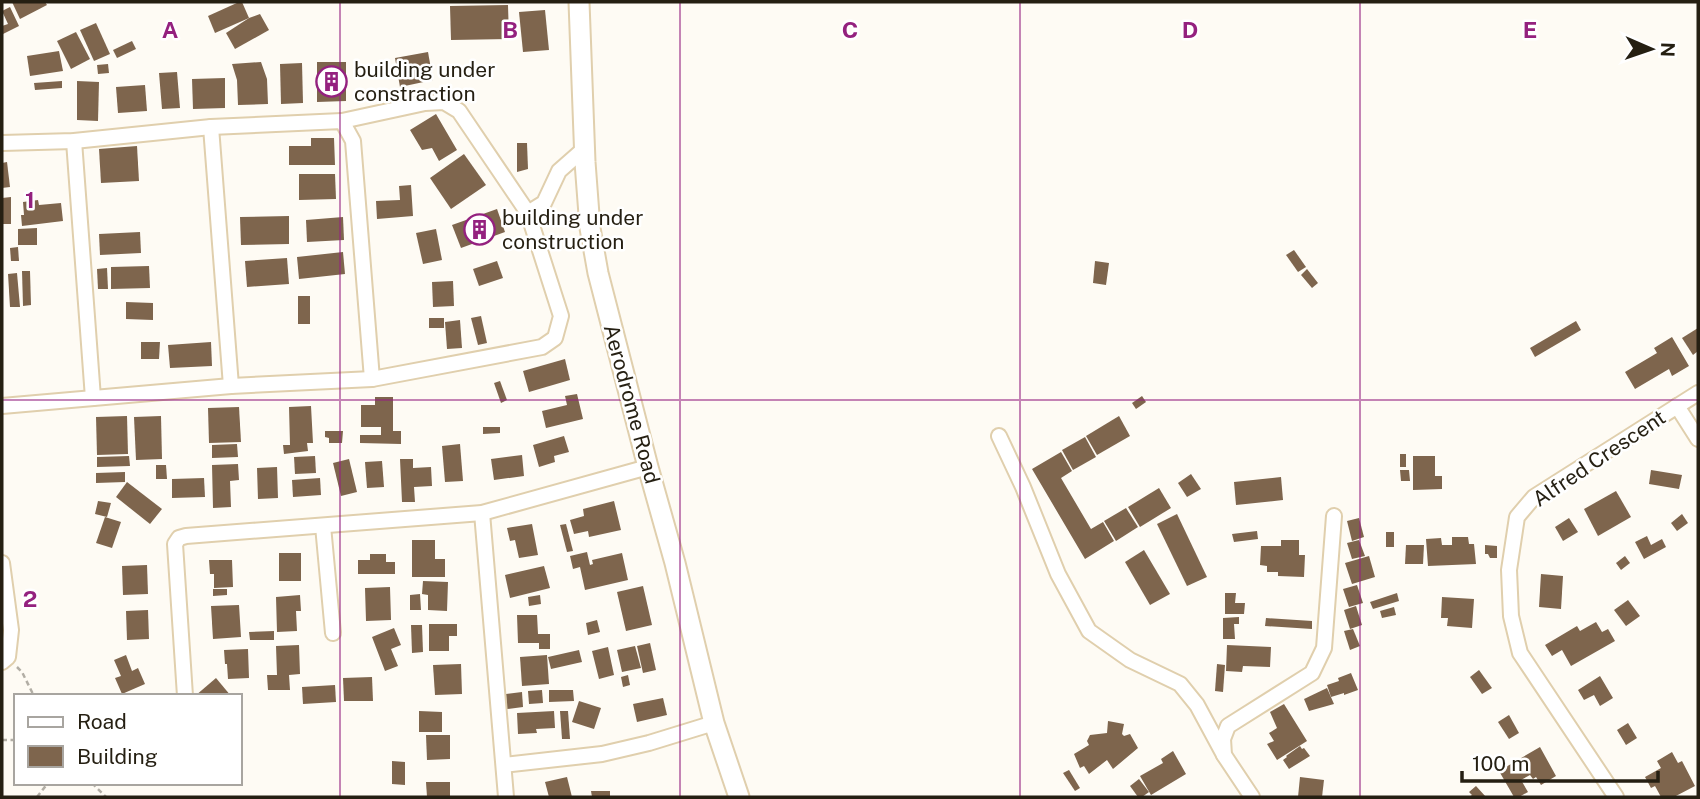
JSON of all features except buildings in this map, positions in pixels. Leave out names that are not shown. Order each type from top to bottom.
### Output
[{"type":"street","name":"Aerodrome Road","points":[[579,2],[584,149],[590,228],[598,273],[675,563],[714,723],[739,797]]},
{"type":"street","points":[[2,143],[74,141],[211,127],[342,121],[425,103],[444,102],[459,111],[528,213],[561,316],[555,338],[542,347],[372,379],[231,386],[2,406]]},
{"type":"street","points":[[342,121],[353,141],[372,379]]},
{"type":"street","points":[[211,127],[231,386]]},
{"type":"street","points":[[74,141],[93,398]]},
{"type":"street","points":[[528,213],[544,203],[559,172],[584,149]]},
{"type":"street","name":"Alfred Crescent","points":[[1616,797],[1520,653],[1511,616],[1509,570],[1517,517],[1534,497],[1698,393]]},
{"type":"street","points":[[1677,406],[1698,439]]},
{"type":"street","points":[[999,436],[1023,486],[1058,574],[1089,631],[1130,660],[1180,684],[1197,705],[1224,755],[1252,797]]},
{"type":"street","points":[[186,694],[175,544],[179,538],[482,513],[648,467]]},
{"type":"street","points":[[482,513],[506,797]]},
{"type":"street","points":[[1224,755],[1223,739],[1228,726],[1312,673],[1324,648],[1334,516]]},
{"type":"street","points":[[323,526],[333,633]]},
{"type":"street","points":[[2,564],[10,630],[5,659]]},
{"type":"street","points":[[503,765],[603,754],[714,723]]},
{"type":"path","points":[[5,659],[22,672],[33,694]]},
{"type":"place","name":"building under constraction","points":[[331,81]]},
{"type":"place","name":"building under construction","points":[[479,229]]}]
